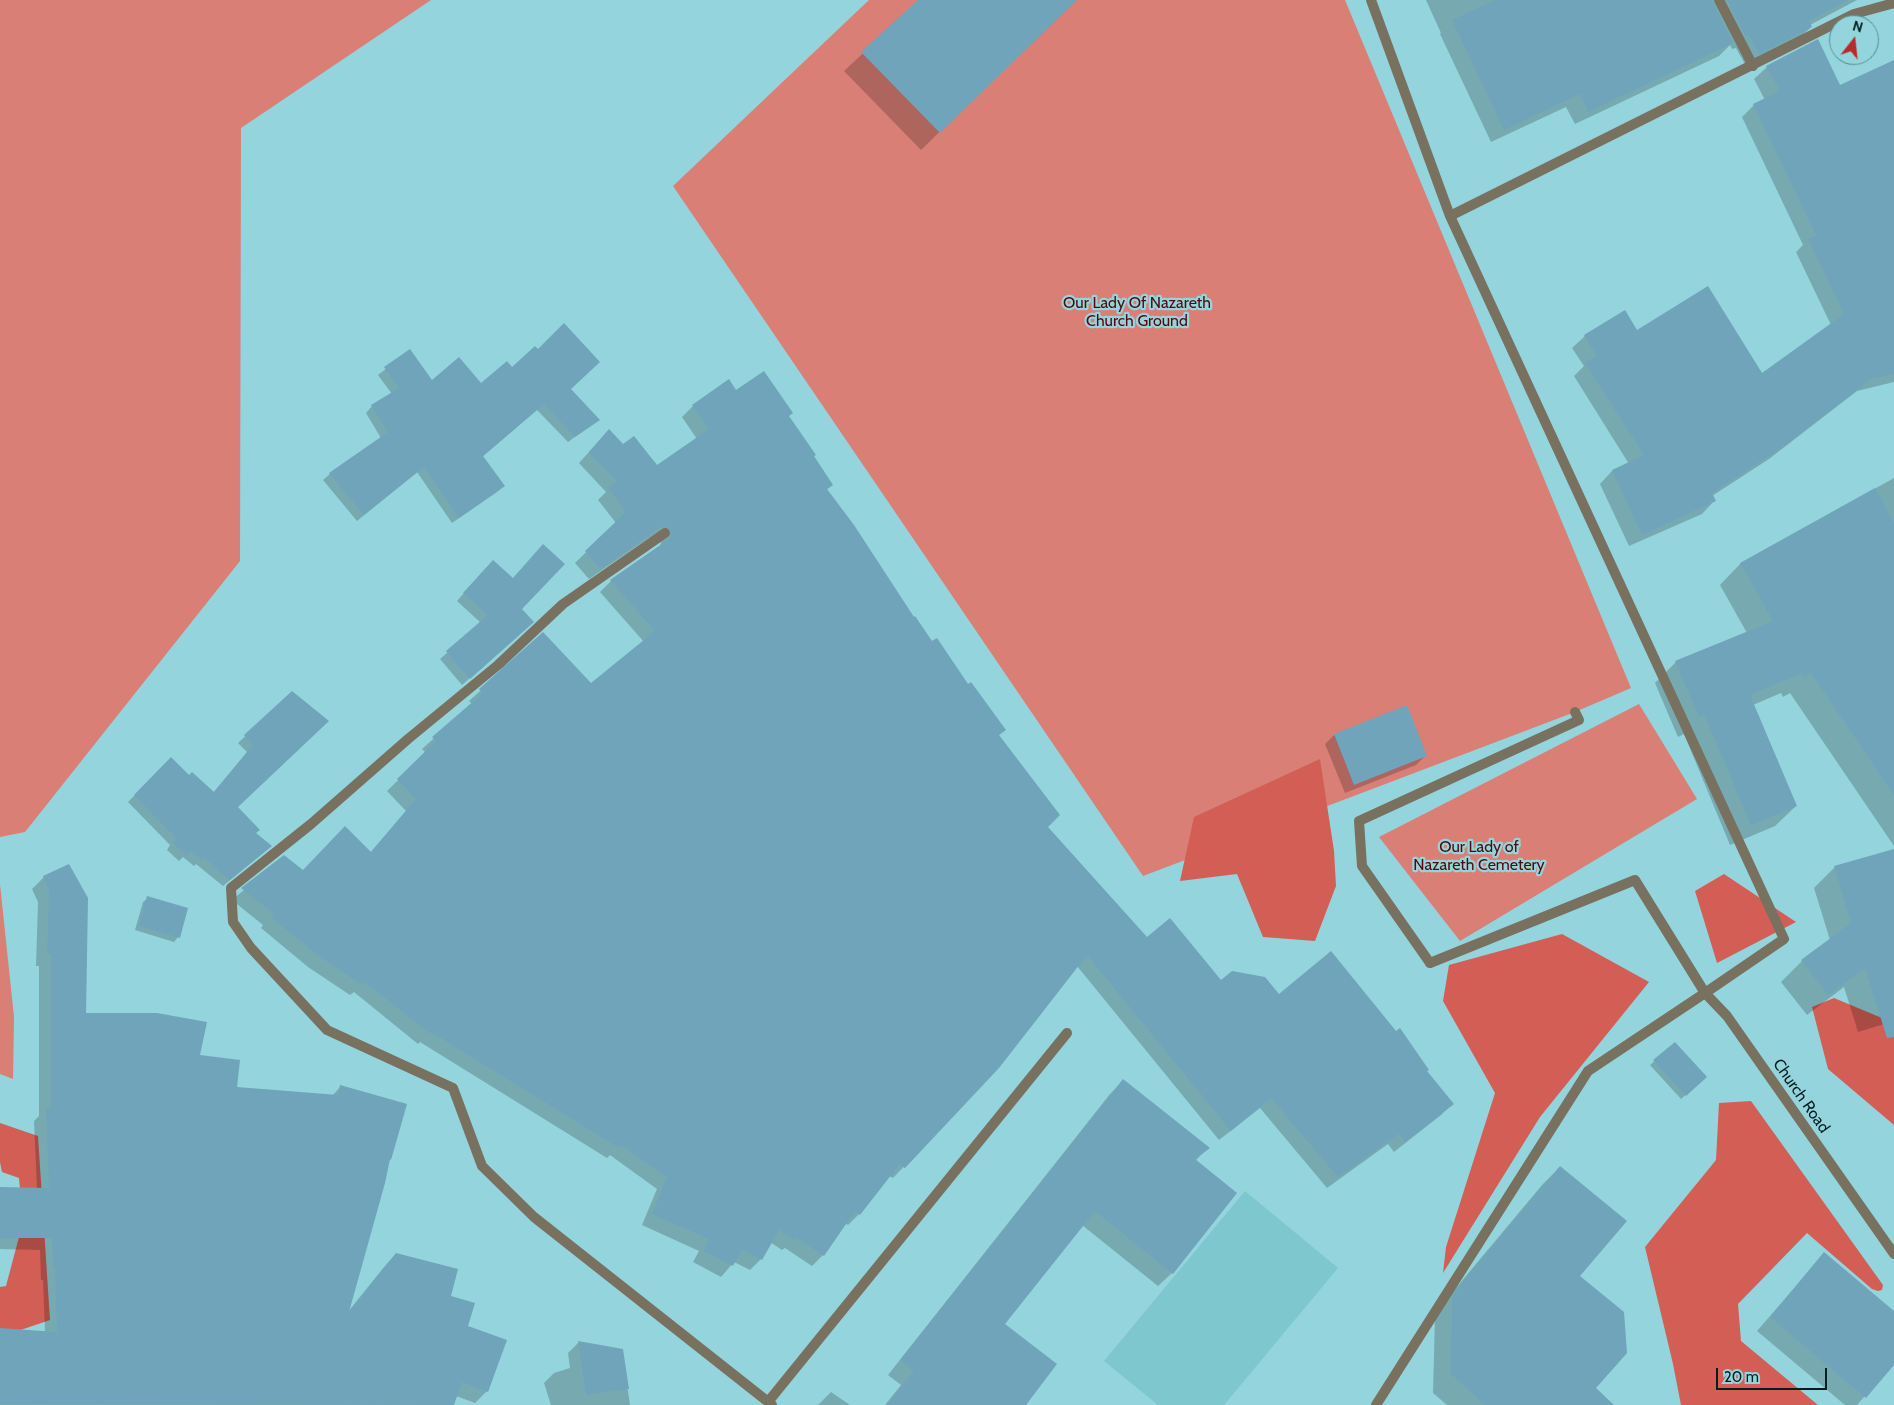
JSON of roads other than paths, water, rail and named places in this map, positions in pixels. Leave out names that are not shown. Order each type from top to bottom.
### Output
[{"type":"street","points":[[1370,0],[1450,216],[1784,939],[1588,1071],[1376,1405]]},
{"type":"street","points":[[1719,0],[1753,66]]},
{"type":"street","points":[[1450,216],[1854,14],[1894,3]]},
{"type":"street","points":[[665,533],[563,604],[498,665],[408,739],[311,824],[231,888],[233,922],[251,948],[327,1030],[453,1088],[482,1166],[534,1217],[770,1404],[1067,1033]]},
{"type":"street","name":"Church Road","points":[[1575,712],[1579,720],[1359,821],[1362,866],[1430,964],[1635,880],[1705,993],[1726,1016],[1894,1254]]},
{"type":"park label","name":"Our Lady Of Nazareth Church Ground","points":[[1137,312]]},
{"type":"park label","name":"Our Lady of Nazareth Cemetery","points":[[1479,856]]}]
